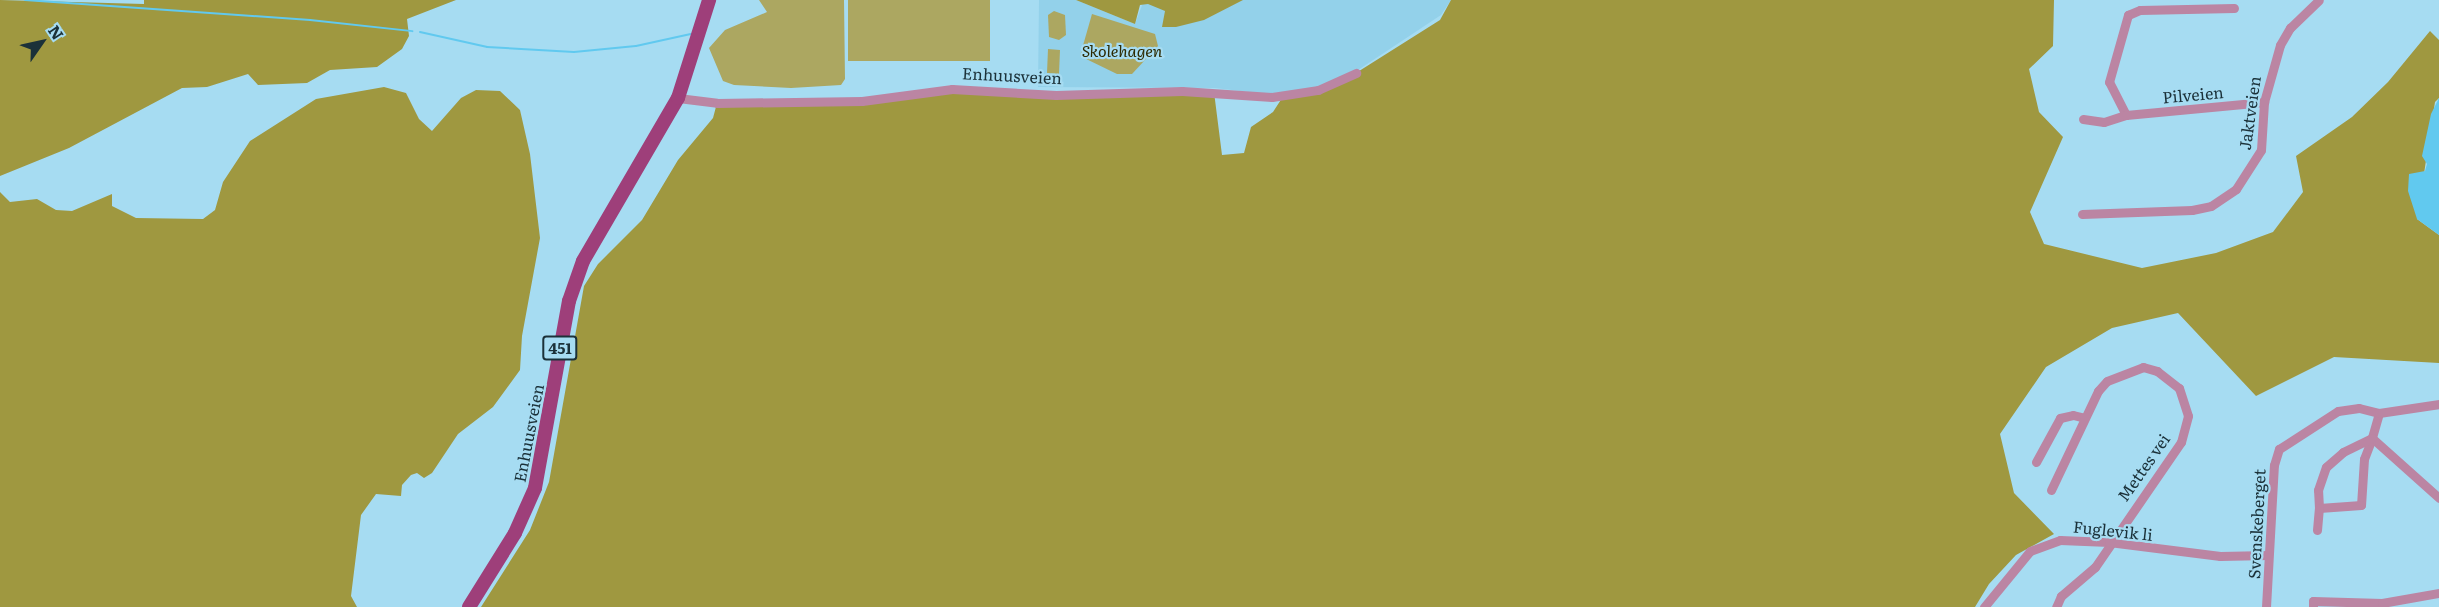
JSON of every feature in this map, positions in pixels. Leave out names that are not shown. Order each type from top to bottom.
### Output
[{"type":"main road","name":"Enhuusveien","points":[[470,607],[515,533],[535,488],[569,301],[583,261],[678,98],[709,0]]},
{"type":"street","name":"Jaktveien","points":[[2082,214],[2192,210],[2224,199],[2249,174],[2259,156],[2264,102],[2280,45],[2296,21],[2319,0]]},
{"type":"street","points":[[2126,115],[2109,82],[2128,15],[2149,9],[2234,8]]},
{"type":"street","name":"Enhuusveien","points":[[678,98],[717,103],[862,101],[952,89],[1056,95],[1182,91],[1272,97],[1318,90],[1344,82],[1356,73]]},
{"type":"street","name":"Pilveien","points":[[2083,119],[2104,122],[2126,115],[2264,102]]},
{"type":"street","name":"Mettes vei","points":[[2051,490],[2085,418],[2107,381],[2132,368],[2157,371],[2169,379],[2187,406],[2181,442],[2109,542],[2095,567],[2061,596],[2056,607]]},
{"type":"street","name":"Svenskeberget","points":[[2266,607],[2274,465],[2279,449],[2338,411],[2359,408],[2379,413],[2410,411],[2437,405]]},
{"type":"street","points":[[2319,508],[2361,505],[2364,459],[2379,413]]},
{"type":"street","points":[[2036,462],[2060,418],[2073,415],[2085,418]]},
{"type":"street","points":[[2372,438],[2439,498]]},
{"type":"street","points":[[2317,530],[2318,490],[2326,467],[2343,452],[2372,438]]},
{"type":"street","name":"Fuglevik li","points":[[1984,607],[2016,563],[2040,545],[2060,540],[2109,542],[2220,556],[2268,555]]},
{"type":"street","points":[[2313,607],[2313,601],[2382,603],[2439,593]]},
{"type":"street","points":[[2425,596],[2425,607]]},
{"type":"shaded area","points":[[0,0],[144,4],[144,0],[456,0],[407,19],[409,36],[402,49],[377,67],[330,70],[307,83],[258,85],[248,74],[207,87],[182,88],[69,148],[0,176]]},
{"type":"shaded area","points":[[1039,0],[1076,0],[1135,24],[1144,0],[1451,0],[1441,15],[1346,78],[1317,88],[1266,94],[1215,88],[1038,87]]},
{"type":"shaded area","points":[[1076,0],[1243,0],[1204,20],[1176,27],[1162,27],[1165,11],[1148,4],[1140,5],[1135,24]]},
{"type":"shaded area","points":[[1451,0],[2054,0],[2053,46],[2029,69],[2039,112],[2063,137],[2030,212],[2044,244],[2142,268],[2216,253],[2273,232],[2303,192],[2296,156],[2352,117],[2388,82],[2430,31],[2439,40],[2439,98],[2435,102],[2417,219],[2439,235],[2439,363],[2334,357],[2256,396],[2178,313],[2112,328],[2046,367],[2000,434],[2014,493],[2054,534],[2016,555],[1989,584],[1975,607],[481,607],[530,530],[549,482],[584,286],[598,264],[642,220],[678,160],[713,118],[717,103],[862,101],[917,92],[1214,92],[1222,155],[1244,153],[1251,127],[1273,112],[1284,95],[1318,90],[1356,73],[1440,20]]},
{"type":"shaded area","points":[[384,87],[406,93],[419,119],[432,131],[461,98],[476,90],[500,91],[520,110],[530,154],[540,238],[522,336],[520,370],[493,407],[458,434],[432,473],[424,478],[417,473],[411,475],[402,485],[401,496],[376,494],[361,515],[351,596],[357,607],[0,607],[0,192],[10,202],[37,199],[56,210],[72,211],[112,194],[112,206],[136,218],[203,219],[215,210],[223,182],[250,141],[316,99]]},
{"type":"shaded area","points":[[2439,98],[2439,235],[2417,219],[2408,191],[2409,174],[2425,171],[2427,164],[2422,156],[2431,114]]},
{"type":"green space","points":[[759,0],[844,0],[845,79],[841,85],[791,88],[734,85],[723,81],[709,48],[725,30],[767,12]]},
{"type":"green space","points":[[848,0],[990,0],[990,61],[848,61]]},
{"type":"green space","points":[[1054,11],[1065,15],[1066,35],[1059,40],[1049,37],[1048,15]]},
{"type":"green space","name":"Skolehagen","points":[[1092,14],[1155,34],[1158,46],[1132,74],[1117,74],[1080,56]]},
{"type":"green space","points":[[1048,49],[1060,50],[1059,74],[1047,73]]},
{"type":"waterway","points":[[25,0],[310,20],[412,31]]},
{"type":"waterway","points":[[420,32],[487,47],[574,52],[636,46],[691,34]]}]
